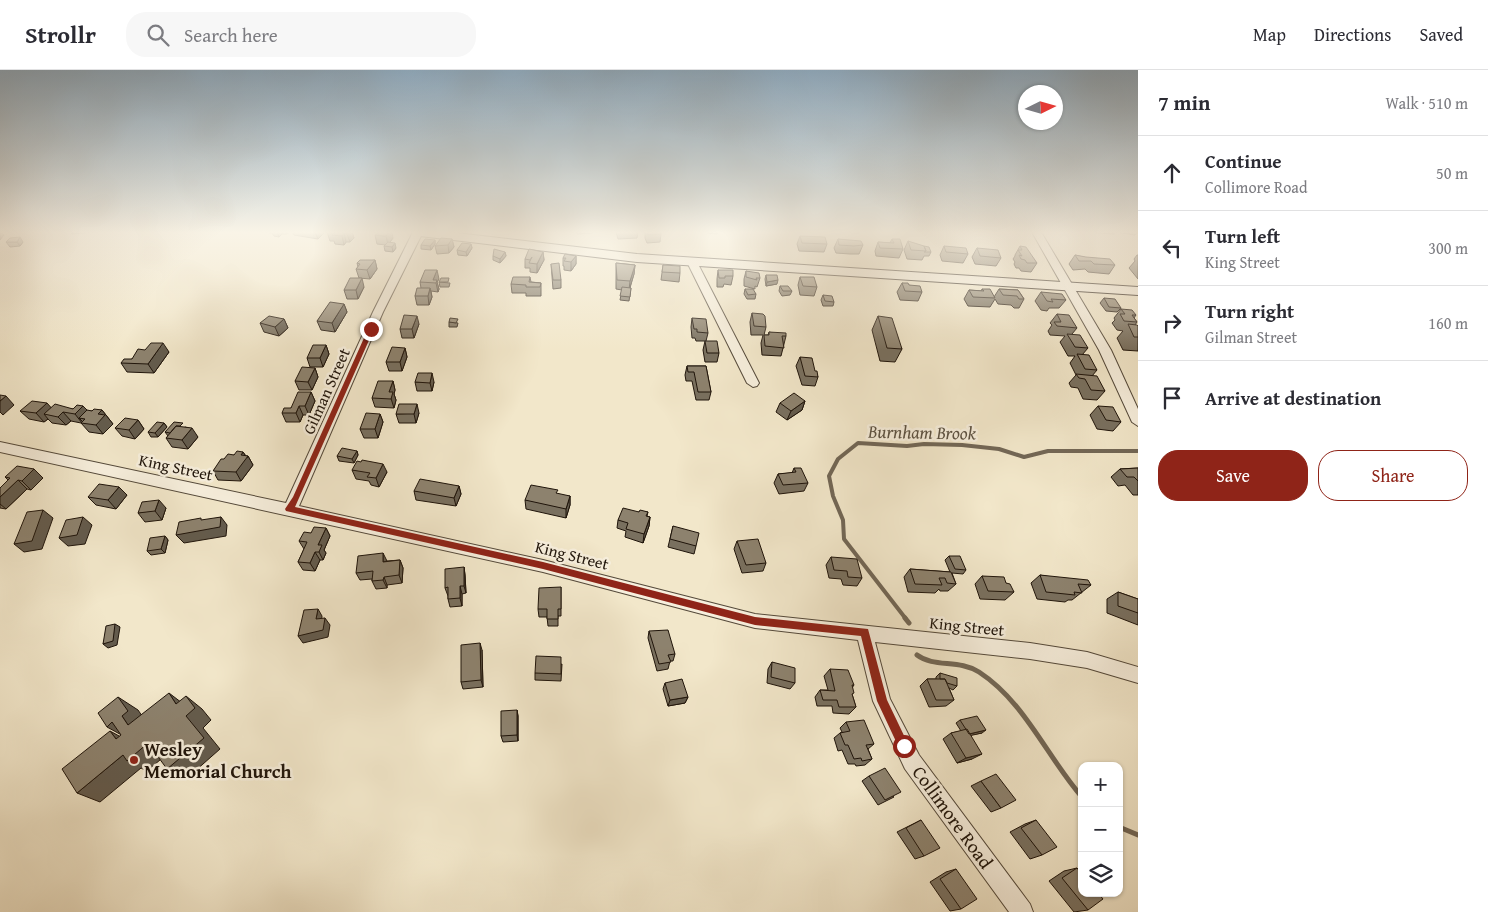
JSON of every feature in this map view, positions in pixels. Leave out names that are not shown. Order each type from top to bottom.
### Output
[{"type":"street","name":"Gilman Street","points":[[289,509],[296,498],[378,312],[399,271]]},
{"type":"street","points":[[697,271],[753,382]]},
{"type":"street","points":[[826,271],[1138,291]]},
{"type":"street","points":[[1058,271],[1105,350],[1138,422]]},
{"type":"street","name":"King Street","points":[[0,448],[289,509],[543,566],[755,621],[1030,651],[1087,660],[1138,674]]},
{"type":"street","name":"Collimore Road","points":[[864,632],[882,701],[912,762],[1022,912]]},
{"type":"building","points":[[424,271],[436,271],[433,280],[437,280],[436,283],[420,282]]},
{"type":"building","points":[[552,271],[560,271],[561,280],[553,280]]},
{"type":"building","points":[[616,271],[633,271],[630,281],[617,280]]},
{"type":"building","points":[[680,271],[680,273],[662,272]]},
{"type":"building","points":[[718,271],[733,271],[733,276],[719,278]]},
{"type":"building","points":[[746,271],[748,271],[759,273],[760,278],[756,278],[757,280],[746,277]]},
{"type":"building","points":[[766,275],[777,275],[778,280],[767,282]]},
{"type":"building","points":[[513,277],[530,277],[529,282],[541,283],[540,287],[511,284]]},
{"type":"building","points":[[800,277],[814,277],[817,287],[803,286]]},
{"type":"building","points":[[350,278],[362,278],[356,290],[344,290]]},
{"type":"building","points":[[441,278],[449,278],[448,282],[439,282]]},
{"type":"building","points":[[902,283],[920,286],[922,292],[905,291]]},
{"type":"building","points":[[780,286],[788,286],[792,291],[783,291]]},
{"type":"building","points":[[622,287],[631,288],[630,297],[620,296]]},
{"type":"building","points":[[417,288],[430,288],[428,296],[415,296]]},
{"type":"building","points":[[745,289],[753,289],[756,294],[748,295]]},
{"type":"building","points":[[982,289],[990,289],[995,298],[973,297],[969,290],[984,291]]},
{"type":"building","points":[[999,289],[1018,290],[1024,299],[1019,299],[1017,296],[1003,295]]},
{"type":"building","points":[[1041,292],[1062,294],[1066,300],[1051,299],[1053,302],[1047,301]]},
{"type":"building","points":[[823,295],[832,296],[834,302],[825,301]]},
{"type":"building","points":[[1104,298],[1115,299],[1121,308],[1109,307]]},
{"type":"building","points":[[330,302],[344,304],[332,323],[317,321]]},
{"type":"building","points":[[1121,309],[1132,310],[1136,315],[1132,315],[1137,322],[1124,321],[1120,314],[1125,314]]},
{"type":"building","points":[[752,313],[765,316],[766,327],[754,326]]},
{"type":"building","points":[[1057,314],[1069,315],[1077,328],[1057,326],[1054,322],[1061,322]]},
{"type":"building","points":[[404,315],[417,316],[412,329],[400,329]]},
{"type":"building","points":[[269,316],[284,319],[275,327],[260,323]]},
{"type":"building","points":[[878,316],[892,318],[902,349],[887,348]]},
{"type":"building","points":[[450,318],[458,319],[456,323],[449,322]]},
{"type":"building","points":[[692,318],[706,319],[708,333],[697,332],[697,329],[694,329]]},
{"type":"building","points":[[1128,324],[1138,326],[1138,337],[1134,337]]},
{"type":"building","points":[[769,332],[786,333],[786,336],[782,336],[784,348],[765,346],[764,335],[769,335]]},
{"type":"building","points":[[1067,334],[1080,335],[1088,348],[1075,347]]},
{"type":"building","points":[[705,341],[717,341],[719,353],[707,353]]},
{"type":"building","points":[[151,343],[163,343],[148,364],[121,363],[124,359],[132,359],[138,349],[145,350]]},
{"type":"building","points":[[313,345],[326,345],[320,358],[307,358]]},
{"type":"building","points":[[392,347],[405,348],[400,362],[386,362]]},
{"type":"building","points":[[1077,354],[1089,355],[1097,370],[1085,369]]},
{"type":"building","points":[[800,357],[812,358],[818,377],[805,376]]},
{"type":"building","points":[[687,366],[706,366],[711,392],[698,392],[694,372],[688,372]]},
{"type":"building","points":[[302,367],[315,368],[308,382],[295,381]]},
{"type":"building","points":[[418,373],[432,373],[430,383],[415,382]]},
{"type":"building","points":[[1076,374],[1097,376],[1105,391],[1091,390],[1085,379],[1079,378]]},
{"type":"building","points":[[378,381],[393,381],[389,392],[393,392],[391,399],[372,398]]},
{"type":"building","points":[[298,392],[311,392],[305,406],[299,406],[296,413],[282,413],[284,408],[291,408]]},
{"type":"building","points":[[794,393],[805,401],[791,411],[780,403]]},
{"type":"building","points":[[0,395],[6,396],[0,401]]},
{"type":"building","points":[[32,401],[47,403],[36,413],[20,411]]},
{"type":"building","points":[[55,404],[73,409],[77,405],[83,406],[75,414],[63,412],[58,417],[44,414]]},
{"type":"building","points":[[399,404],[417,404],[414,414],[396,414]]},
{"type":"building","points":[[1098,406],[1113,407],[1121,422],[1106,420]]},
{"type":"building","points":[[94,409],[102,410],[98,414],[105,415],[96,425],[81,423],[85,419],[79,418],[87,410],[92,411]]},
{"type":"building","points":[[366,413],[380,414],[375,429],[360,429]]},
{"type":"building","points":[[125,418],[138,420],[129,430],[115,428]]},
{"type":"building","points":[[157,422],[164,423],[155,433],[148,432]]},
{"type":"building","points":[[174,422],[183,423],[180,426],[176,426],[170,433],[165,432]]},
{"type":"building","points":[[176,426],[192,428],[182,440],[166,438]]},
{"type":"building","points":[[342,448],[357,451],[352,459],[337,456]]},
{"type":"building","points":[[237,451],[243,452],[241,455],[248,456],[236,472],[213,471],[221,459],[224,459],[228,454],[234,455]]},
{"type":"building","points":[[362,460],[383,464],[376,478],[367,477],[370,473],[352,470],[357,461],[361,462]]},
{"type":"building","points":[[17,466],[34,469],[22,481],[18,480],[0,497],[0,488],[10,478],[5,477]]},
{"type":"building","points":[[794,468],[801,468],[808,483],[783,485],[778,474],[796,472]]},
{"type":"building","points":[[1138,468],[1138,481],[1134,477],[1127,477],[1120,469]]},
{"type":"building","points":[[420,479],[459,486],[454,498],[414,491]]},
{"type":"building","points":[[99,484],[119,487],[108,500],[88,497]]},
{"type":"building","points":[[531,485],[558,490],[556,493],[570,496],[566,509],[525,500]]},
{"type":"building","points":[[159,500],[155,511],[138,513],[142,502]]},
{"type":"building","points":[[623,508],[648,512],[646,516],[650,517],[644,534],[626,529],[628,523],[618,520]]},
{"type":"building","points":[[43,510],[32,541],[14,544],[27,512]]},
{"type":"building","points":[[83,517],[77,535],[59,538],[66,520]]},
{"type":"building","points":[[221,517],[220,527],[176,535],[179,522]]},
{"type":"building","points":[[673,526],[699,533],[696,546],[670,539]]},
{"type":"building","points":[[314,527],[326,528],[318,545],[322,545],[319,552],[315,552],[310,563],[298,562],[307,542],[299,541],[304,532],[311,533]]},
{"type":"building","points":[[165,536],[161,549],[147,551],[150,538]]},
{"type":"building","points":[[758,539],[766,563],[746,565],[737,541]]},
{"type":"building","points":[[383,553],[383,562],[400,560],[399,575],[372,581],[373,571],[356,573],[358,556]]},
{"type":"building","points":[[949,556],[960,556],[966,570],[955,569]]},
{"type":"building","points":[[831,557],[857,559],[862,578],[848,577],[847,571],[834,570]]},
{"type":"building","points":[[464,567],[464,586],[460,586],[460,598],[448,599],[448,587],[445,588],[445,569]]},
{"type":"building","points":[[910,569],[951,572],[956,584],[947,583],[945,578],[939,578],[942,585],[915,584]]},
{"type":"building","points":[[1040,575],[1088,580],[1091,585],[1078,584],[1082,593],[1074,592],[1075,595],[1046,592]]},
{"type":"building","points":[[982,576],[1004,577],[1006,583],[1010,584],[1014,592],[988,591]]},
{"type":"building","points":[[561,587],[561,609],[558,609],[558,619],[547,619],[547,609],[538,609],[539,588]]},
{"type":"building","points":[[1118,592],[1138,599],[1138,613],[1118,606]]},
{"type":"building","points":[[318,609],[316,619],[325,618],[323,630],[298,636],[304,610]]},
{"type":"building","points":[[115,624],[113,641],[103,644],[106,626]]},
{"type":"building","points":[[668,630],[675,654],[668,655],[671,662],[659,664],[649,631]]},
{"type":"building","points":[[480,643],[481,680],[461,682],[461,645]]},
{"type":"building","points":[[536,656],[561,657],[561,674],[535,673]]},
{"type":"building","points":[[772,662],[795,668],[795,683],[771,677]]},
{"type":"building","points":[[830,669],[848,670],[854,685],[852,685],[854,693],[852,694],[856,707],[839,707],[837,700],[823,700],[820,690],[835,691]]},
{"type":"building","points":[[940,673],[957,678],[957,686],[947,683],[945,679],[940,679]]},
{"type":"building","points":[[682,679],[688,697],[670,700],[665,683]]},
{"type":"building","points":[[927,679],[945,679],[954,700],[936,700]]},
{"type":"building","points":[[169,693],[176,704],[186,696],[195,708],[186,716],[204,738],[167,769],[148,743],[127,761],[123,755],[77,793],[62,769],[110,731],[116,739],[121,735],[112,722],[107,727],[98,713],[118,697],[128,711],[122,716],[128,725]]},
{"type":"building","points":[[517,710],[517,735],[501,736],[501,711]]},
{"type":"building","points":[[977,716],[986,730],[969,734],[960,720]]},
{"type":"building","points":[[864,720],[874,744],[866,745],[872,759],[862,761],[861,758],[854,759],[840,733],[850,731],[846,722]]},
{"type":"building","points":[[967,729],[982,754],[966,758],[951,733]]},
{"type":"building","points":[[885,768],[901,792],[885,800],[869,776]]},
{"type":"building","points":[[996,774],[1016,800],[1001,808],[981,781]]},
{"type":"building","points":[[921,820],[940,848],[924,856],[906,828]]},
{"type":"building","points":[[1036,820],[1057,847],[1042,855],[1021,828]]},
{"type":"building","points":[[1077,868],[1078,897],[1101,897],[1103,899],[1088,910],[1062,878]]},
{"type":"building","points":[[956,869],[977,899],[961,909],[940,879]]},
{"type":"waterway","name":"Burnham Brook","points":[[906,619],[844,539],[843,520],[833,496],[829,476],[838,459],[858,443],[907,446],[924,444],[962,445],[999,449],[1024,457],[1048,451],[1138,451]]},
{"type":"waterway","name":"Burnham Brook","points":[[905,618],[909,623]]},
{"type":"waterway","name":"Burnham Brook","points":[[917,655],[931,661],[971,668],[995,684],[1023,714],[1078,792]]},
{"type":"waterway","name":"Burnham Brook","points":[[1123,829],[1138,835]]},
{"type":"place","name":"Wesley Memorial Church","points":[[134,760]]},
{"type":"route","points":[[371,329],[296,498],[289,509],[543,566],[755,621],[864,632],[882,701],[904,746]]}]
